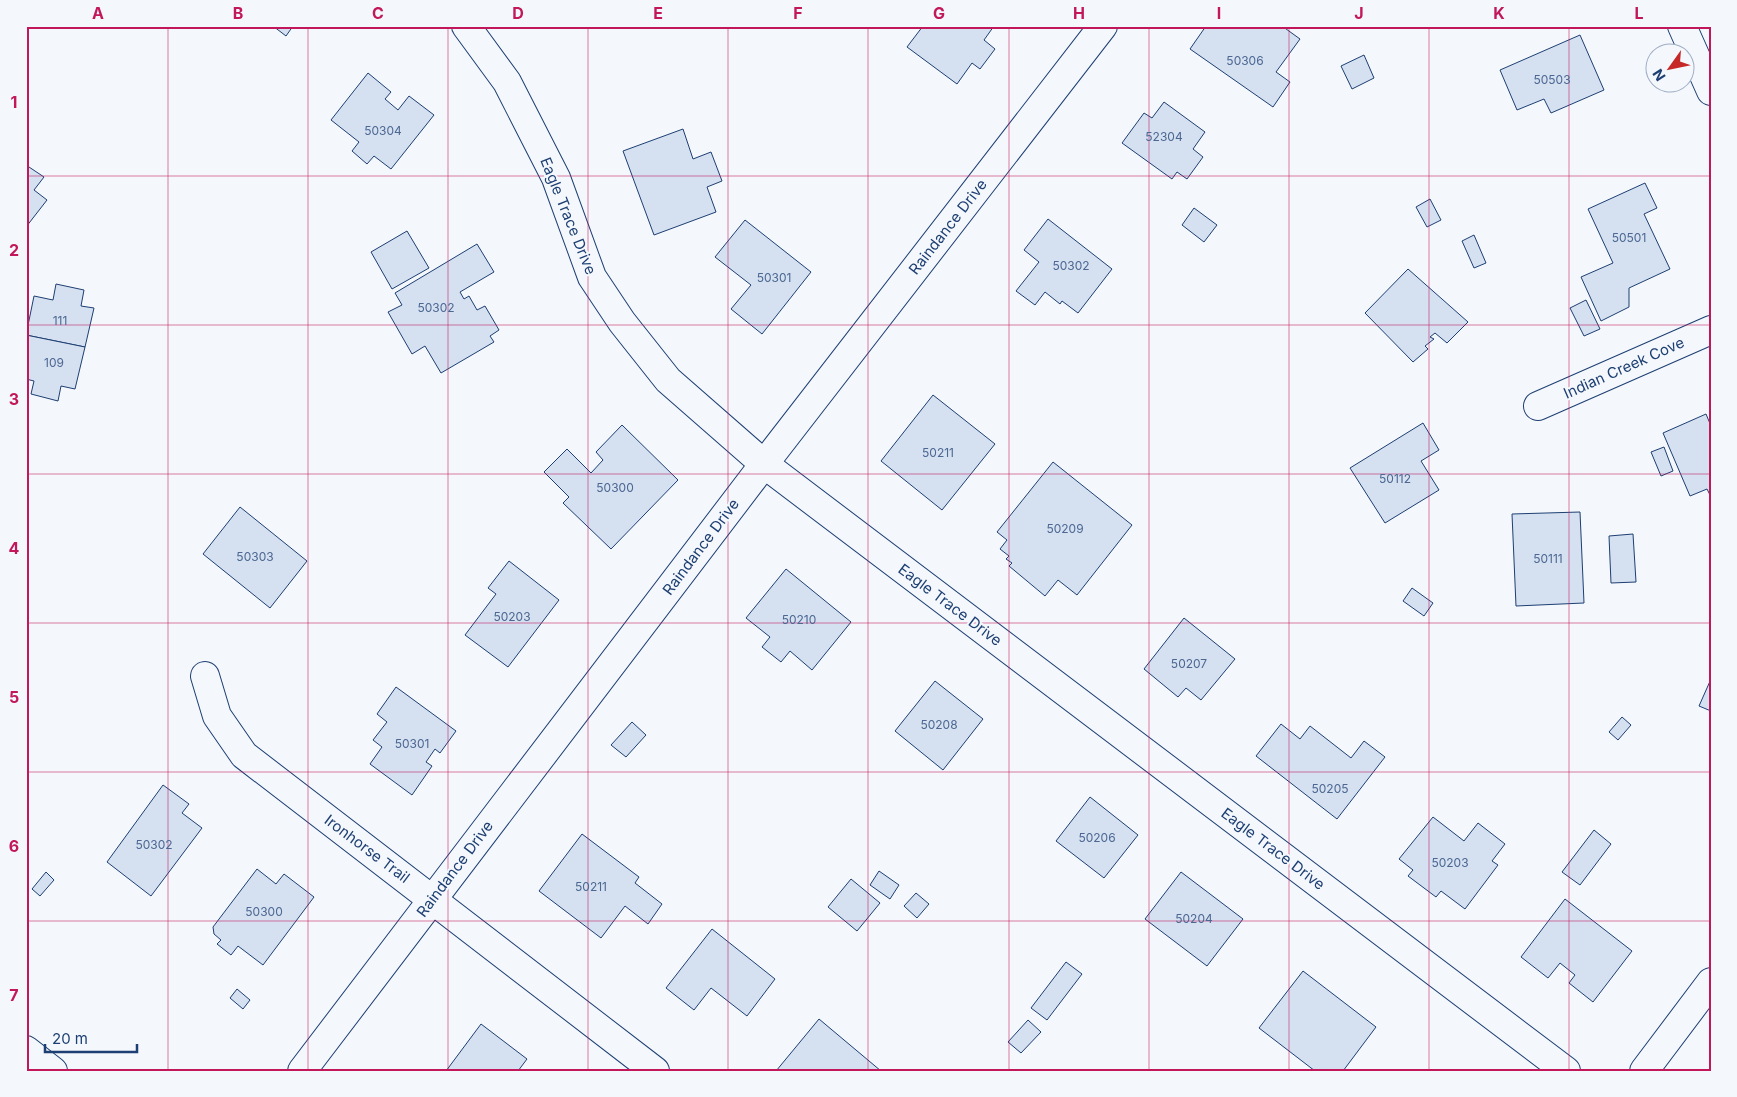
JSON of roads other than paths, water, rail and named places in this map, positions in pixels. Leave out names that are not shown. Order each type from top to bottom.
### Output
[{"type":"street","name":"Eagle Trace Drive","points":[[466,26],[507,82],[556,178],[592,277],[622,322],[668,380],[764,464],[1566,1071]]},
{"type":"street","name":"Raindance Drive","points":[[302,1071],[764,464],[1103,26]]},
{"type":"street","points":[[1682,26],[1711,91]]},
{"type":"street","name":"Indian Creek Cove","points":[[1538,406],[1711,330]]},
{"type":"street","name":"Ironhorse Trail","points":[[205,676],[217,716],[244,755],[655,1071]]},
{"type":"street","points":[[1644,1071],[1711,982]]},
{"type":"street","points":[[26,1050],[54,1071]]}]
